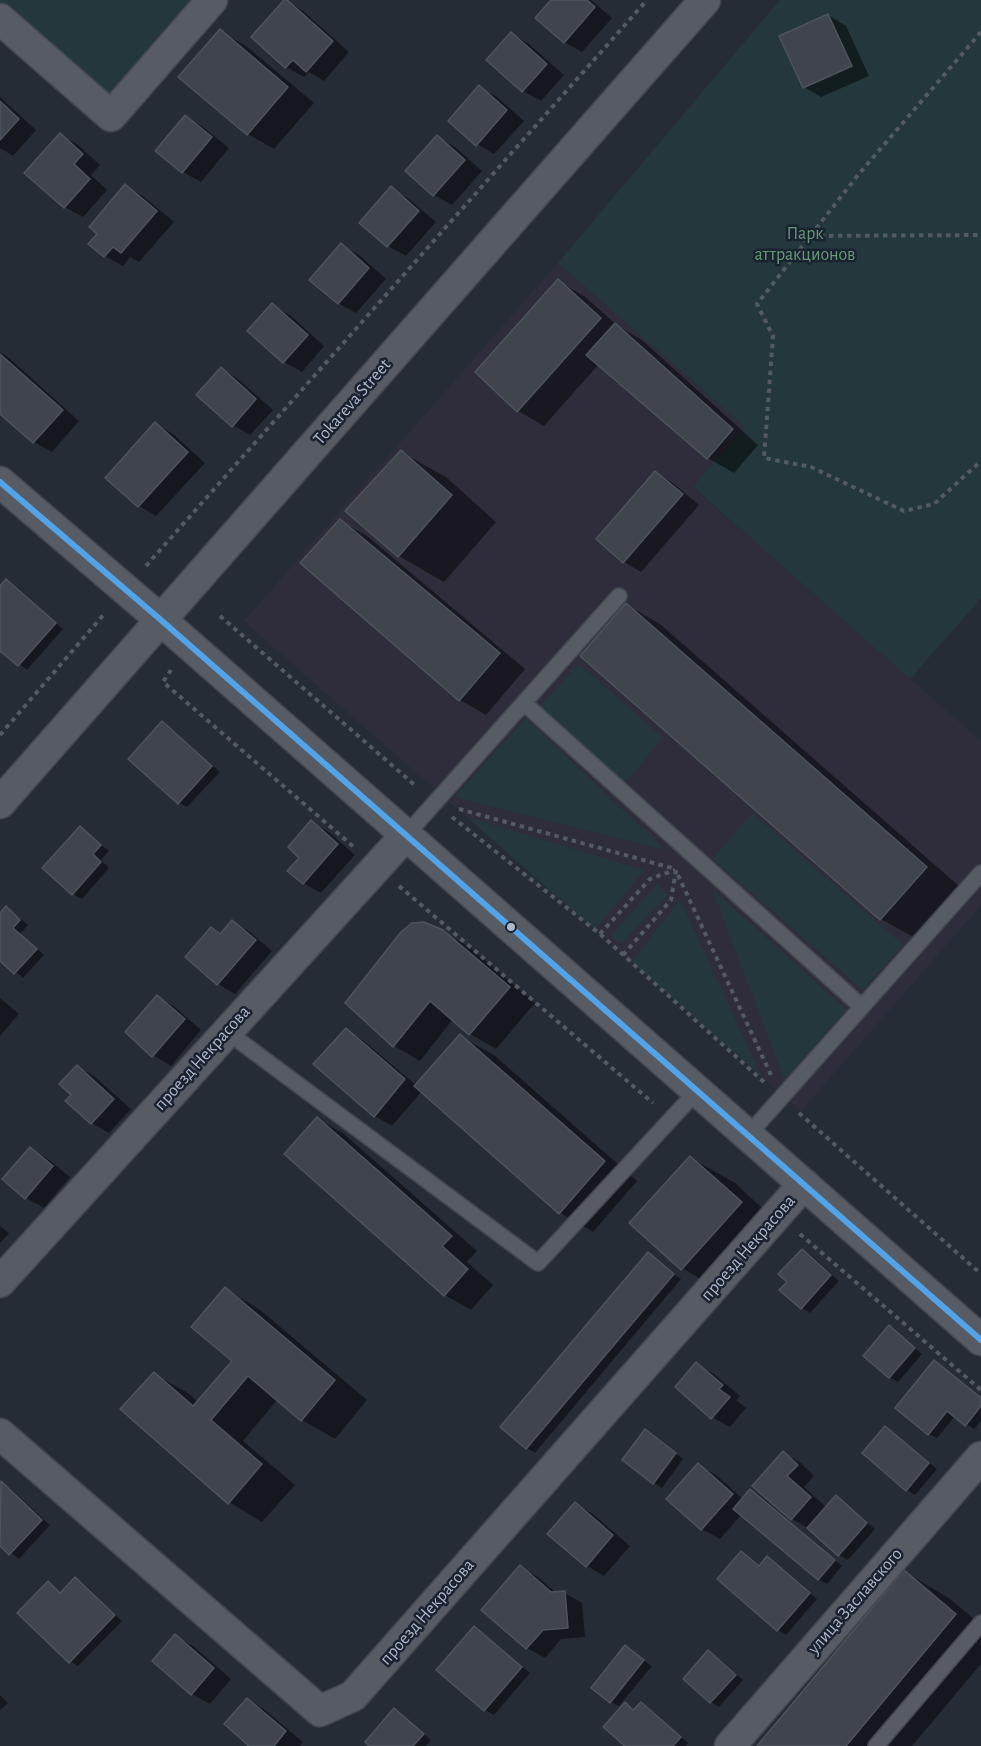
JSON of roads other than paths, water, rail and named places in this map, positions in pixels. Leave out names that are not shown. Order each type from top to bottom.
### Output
[{"type":"street","points":[[0,19],[111,116],[212,0]]},
{"type":"street","name":"Tokareva Street","points":[[0,803],[705,0]]},
{"type":"street","points":[[0,482],[406,835],[688,1101],[748,1135],[981,1340]]},
{"type":"street","name":"проезд Некрасова","points":[[0,1282],[406,835]]},
{"type":"street","name":"проезд Некрасова","points":[[0,1434],[320,1711],[353,1696],[804,1184]]},
{"type":"street","name":"улица Заславского","points":[[730,1746],[981,1457]]},
{"type":"lane","points":[[406,835],[619,596]]},
{"type":"lane","points":[[524,703],[862,1007]]},
{"type":"lane","points":[[748,1135],[981,873]]},
{"type":"lane","points":[[226,1031],[538,1263],[688,1101]]},
{"type":"lane","points":[[876,1746],[981,1623]]},
{"type":"park label","name":"Парк аттракционов","points":[[805,244]]}]
